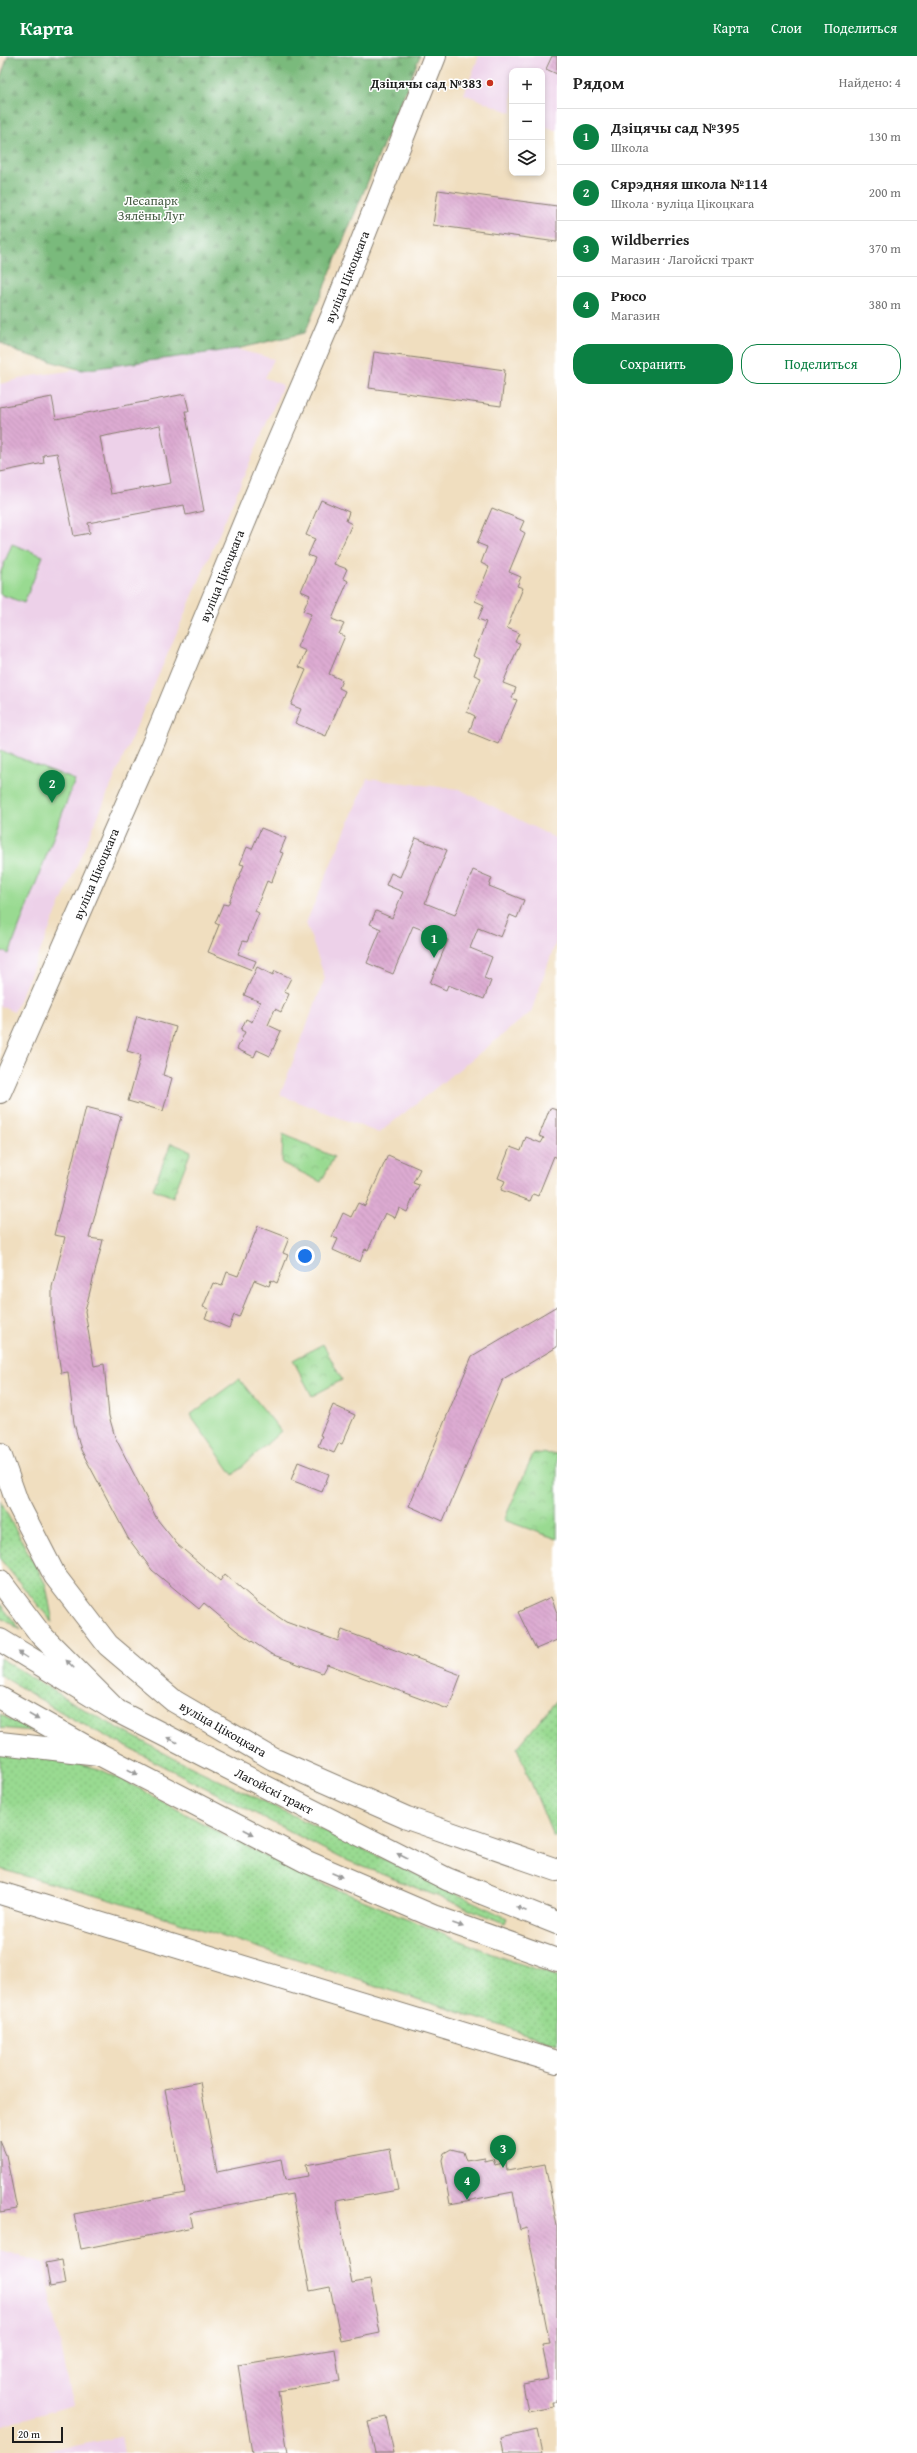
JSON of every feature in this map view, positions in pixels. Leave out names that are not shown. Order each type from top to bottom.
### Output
[{"type":"main road","name":"вуліца Цікоцкага","points":[[0,1092],[152,746],[270,458],[333,314],[435,56]]},
{"type":"main road","name":"вуліца Цікоцкага","points":[[0,1454],[17,1502],[55,1576],[108,1645],[174,1700],[273,1759],[407,1818],[557,1870]]},
{"type":"main road","points":[[0,1581],[41,1635],[117,1712]]},
{"type":"main road","name":"Лагойскі тракт","points":[[0,1640],[117,1712],[447,1879],[557,1923]]},
{"type":"main road","points":[[0,1698],[99,1754],[305,1861],[433,1916],[557,1960]]},
{"type":"main road","points":[[0,1743],[99,1754]]},
{"type":"main road","points":[[0,1893],[557,2062]]},
{"type":"shaded area","name":"Дзіцячы сад №383","points":[[479,56],[557,56],[557,131],[545,126],[545,68],[509,68],[509,112],[464,94]]},
{"type":"shaded area","points":[[236,349],[274,359],[265,378],[283,385],[14,1012],[0,1006],[0,384],[31,376]]},
{"type":"shaded area","points":[[367,779],[459,789],[557,839],[557,939],[531,1012],[379,1133],[280,1095],[325,978],[306,923]]},
{"type":"shaded area","points":[[0,2250],[44,2263],[73,2405],[0,2426]]},
{"type":"shaded area","points":[[120,2437],[124,2453],[38,2453]]},
{"type":"green space","name":"Лесапарк Зялёны Луг","points":[[8,56],[420,56],[305,333],[236,349],[82,370],[17,352],[0,342],[0,79]]},
{"type":"green space","points":[[12,544],[43,556],[24,603],[0,594],[0,574]]},
{"type":"green space","points":[[0,750],[75,780],[9,954],[0,950]]},
{"type":"green space","points":[[283,1134],[334,1157],[321,1182],[282,1163]]},
{"type":"green space","points":[[171,1143],[191,1151],[173,1197],[153,1189]]},
{"type":"green space","points":[[323,1344],[342,1380],[312,1396],[293,1360]]},
{"type":"green space","points":[[239,1379],[281,1431],[233,1475],[190,1415]]},
{"type":"green space","points":[[534,1453],[557,1454],[557,1539],[504,1520]]},
{"type":"green space","points":[[0,1501],[46,1585],[53,1623],[0,1559]]},
{"type":"green space","points":[[0,1604],[21,1630],[0,1617]]},
{"type":"green space","points":[[0,1658],[87,1711],[177,1760],[507,1918],[505,1923],[341,1858],[71,1718],[0,1675]]},
{"type":"green space","points":[[556,1701],[557,1837],[553,1836],[517,1748]]},
{"type":"green space","points":[[0,1714],[32,1731],[0,1728]]},
{"type":"green space","points":[[0,1753],[61,1759],[99,1769],[129,1783],[228,1837],[307,1877],[500,1957],[557,1976],[557,2044],[111,1900],[0,1869]]},
{"type":"building","points":[[552,56],[557,56],[557,74],[546,69]]},
{"type":"building","points":[[438,190],[557,206],[557,242],[433,225]]},
{"type":"building","points":[[374,352],[505,370],[501,406],[369,388]]},
{"type":"building","points":[[185,394],[189,411],[185,411],[204,511],[186,515],[184,505],[88,523],[90,533],[74,536],[57,453],[43,455],[44,463],[0,472],[0,407],[52,397],[56,419]],"holes":[[[160,425],[171,483],[111,494],[100,437]]]},
{"type":"building","points":[[321,500],[349,512],[346,521],[352,524],[334,564],[347,569],[343,578],[348,581],[332,619],[344,624],[339,634],[345,636],[329,674],[342,680],[339,688],[345,691],[326,736],[295,723],[301,709],[291,705],[306,670],[299,667],[306,651],[297,647],[311,614],[303,611],[310,595],[301,591],[315,558],[308,555],[315,539],[306,535]]},
{"type":"building","points":[[492,508],[524,521],[520,530],[525,533],[509,572],[521,577],[517,586],[523,588],[507,628],[519,633],[515,642],[520,643],[503,683],[516,688],[512,698],[517,700],[498,744],[469,732],[475,716],[467,712],[481,678],[474,675],[480,659],[473,656],[486,622],[478,619],[484,605],[475,601],[489,567],[481,563],[487,547],[477,543]]},
{"type":"building","points":[[261,828],[286,838],[280,852],[283,853],[271,883],[267,881],[255,911],[259,913],[247,942],[243,941],[238,954],[256,961],[252,970],[208,952],[219,925],[215,923],[223,904],[228,905],[244,865],[240,864],[247,847],[252,849]]},
{"type":"building","points":[[416,838],[447,850],[425,903],[455,915],[473,870],[492,878],[489,886],[524,900],[517,918],[510,915],[501,937],[478,928],[470,948],[492,957],[484,978],[491,981],[484,999],[448,985],[446,990],[430,983],[448,940],[413,926],[393,974],[367,963],[381,929],[370,924],[376,911],[392,918],[403,892],[386,885],[391,873],[400,877]]},
{"type":"building","points":[[257,967],[273,975],[275,971],[291,978],[284,992],[289,994],[281,1012],[275,1009],[268,1025],[281,1031],[270,1056],[257,1050],[254,1057],[237,1049],[245,1032],[241,1030],[246,1019],[252,1022],[260,1002],[244,995]]},
{"type":"building","points":[[137,1016],[176,1027],[163,1075],[172,1078],[163,1111],[128,1101],[141,1055],[127,1051]]},
{"type":"building","points":[[86,1107],[121,1116],[89,1238],[103,1240],[85,1311],[94,1366],[104,1364],[109,1416],[115,1437],[157,1519],[177,1544],[220,1581],[225,1574],[258,1603],[286,1622],[338,1641],[342,1630],[461,1675],[448,1709],[327,1664],[322,1673],[271,1654],[237,1631],[204,1603],[199,1609],[152,1570],[128,1538],[81,1450],[74,1423],[68,1372],[61,1373],[52,1311],[52,1287],[65,1237],[54,1235]]},
{"type":"building","points":[[550,1108],[557,1110],[557,1158],[554,1156],[538,1196],[533,1194],[530,1201],[501,1190],[505,1181],[498,1178],[510,1147],[521,1151],[526,1137],[541,1143],[544,1138],[539,1136]]},
{"type":"building","points":[[388,1155],[420,1169],[413,1183],[419,1185],[407,1212],[399,1208],[395,1218],[385,1213],[368,1250],[365,1249],[360,1262],[333,1250],[338,1239],[332,1237],[343,1213],[351,1217],[358,1203],[365,1206]]},
{"type":"building","points":[[258,1226],[289,1238],[283,1253],[288,1255],[277,1283],[271,1280],[269,1286],[254,1280],[239,1317],[234,1315],[229,1328],[205,1318],[209,1309],[203,1307],[213,1283],[222,1286],[227,1272],[238,1276]]},
{"type":"building","points":[[557,1306],[557,1347],[503,1379],[443,1521],[409,1506],[472,1356]]},
{"type":"building","points":[[333,1405],[355,1415],[342,1444],[339,1443],[334,1453],[318,1446],[322,1436],[320,1435]]},
{"type":"building","points":[[298,1462],[329,1474],[322,1492],[291,1480]]},
{"type":"building","points":[[551,1597],[557,1613],[557,1640],[536,1649],[518,1612]]},
{"type":"building","points":[[200,2082],[217,2172],[281,2159],[285,2180],[308,2176],[306,2165],[390,2149],[398,2190],[336,2201],[352,2283],[370,2280],[380,2333],[341,2341],[330,2287],[310,2291],[292,2194],[190,2213],[193,2227],[81,2249],[74,2214],[185,2193],[165,2089]]},
{"type":"building","points":[[0,2141],[6,2155],[17,2209],[0,2212]]},
{"type":"building","points":[[451,2149],[463,2152],[466,2161],[485,2158],[485,2161],[493,2159],[495,2165],[506,2162],[507,2171],[545,2164],[557,2226],[557,2402],[553,2402],[554,2407],[528,2412],[523,2384],[549,2379],[542,2345],[550,2344],[527,2228],[520,2230],[513,2192],[450,2204],[442,2160],[444,2153]]},
{"type":"building","points":[[62,2260],[66,2284],[50,2287],[46,2263]]},
{"type":"building","points":[[335,2349],[340,2381],[278,2391],[288,2453],[252,2453],[238,2365]]},
{"type":"building","points":[[386,2417],[394,2453],[375,2453],[368,2421]]},
{"type":"building","points":[[537,2430],[542,2453],[504,2453],[501,2438]]},
{"type":"place","name":"Дзіцячы сад №383","points":[[490,83]]},
{"type":"place","name":"Сярэдняя школа №114","points":[[52,803]]},
{"type":"place","name":"Дзіцячы сад №395","points":[[434,958]]},
{"type":"place","name":"Wildberries","points":[[503,2168]]},
{"type":"place","name":"Рюсо","points":[[467,2200]]}]
